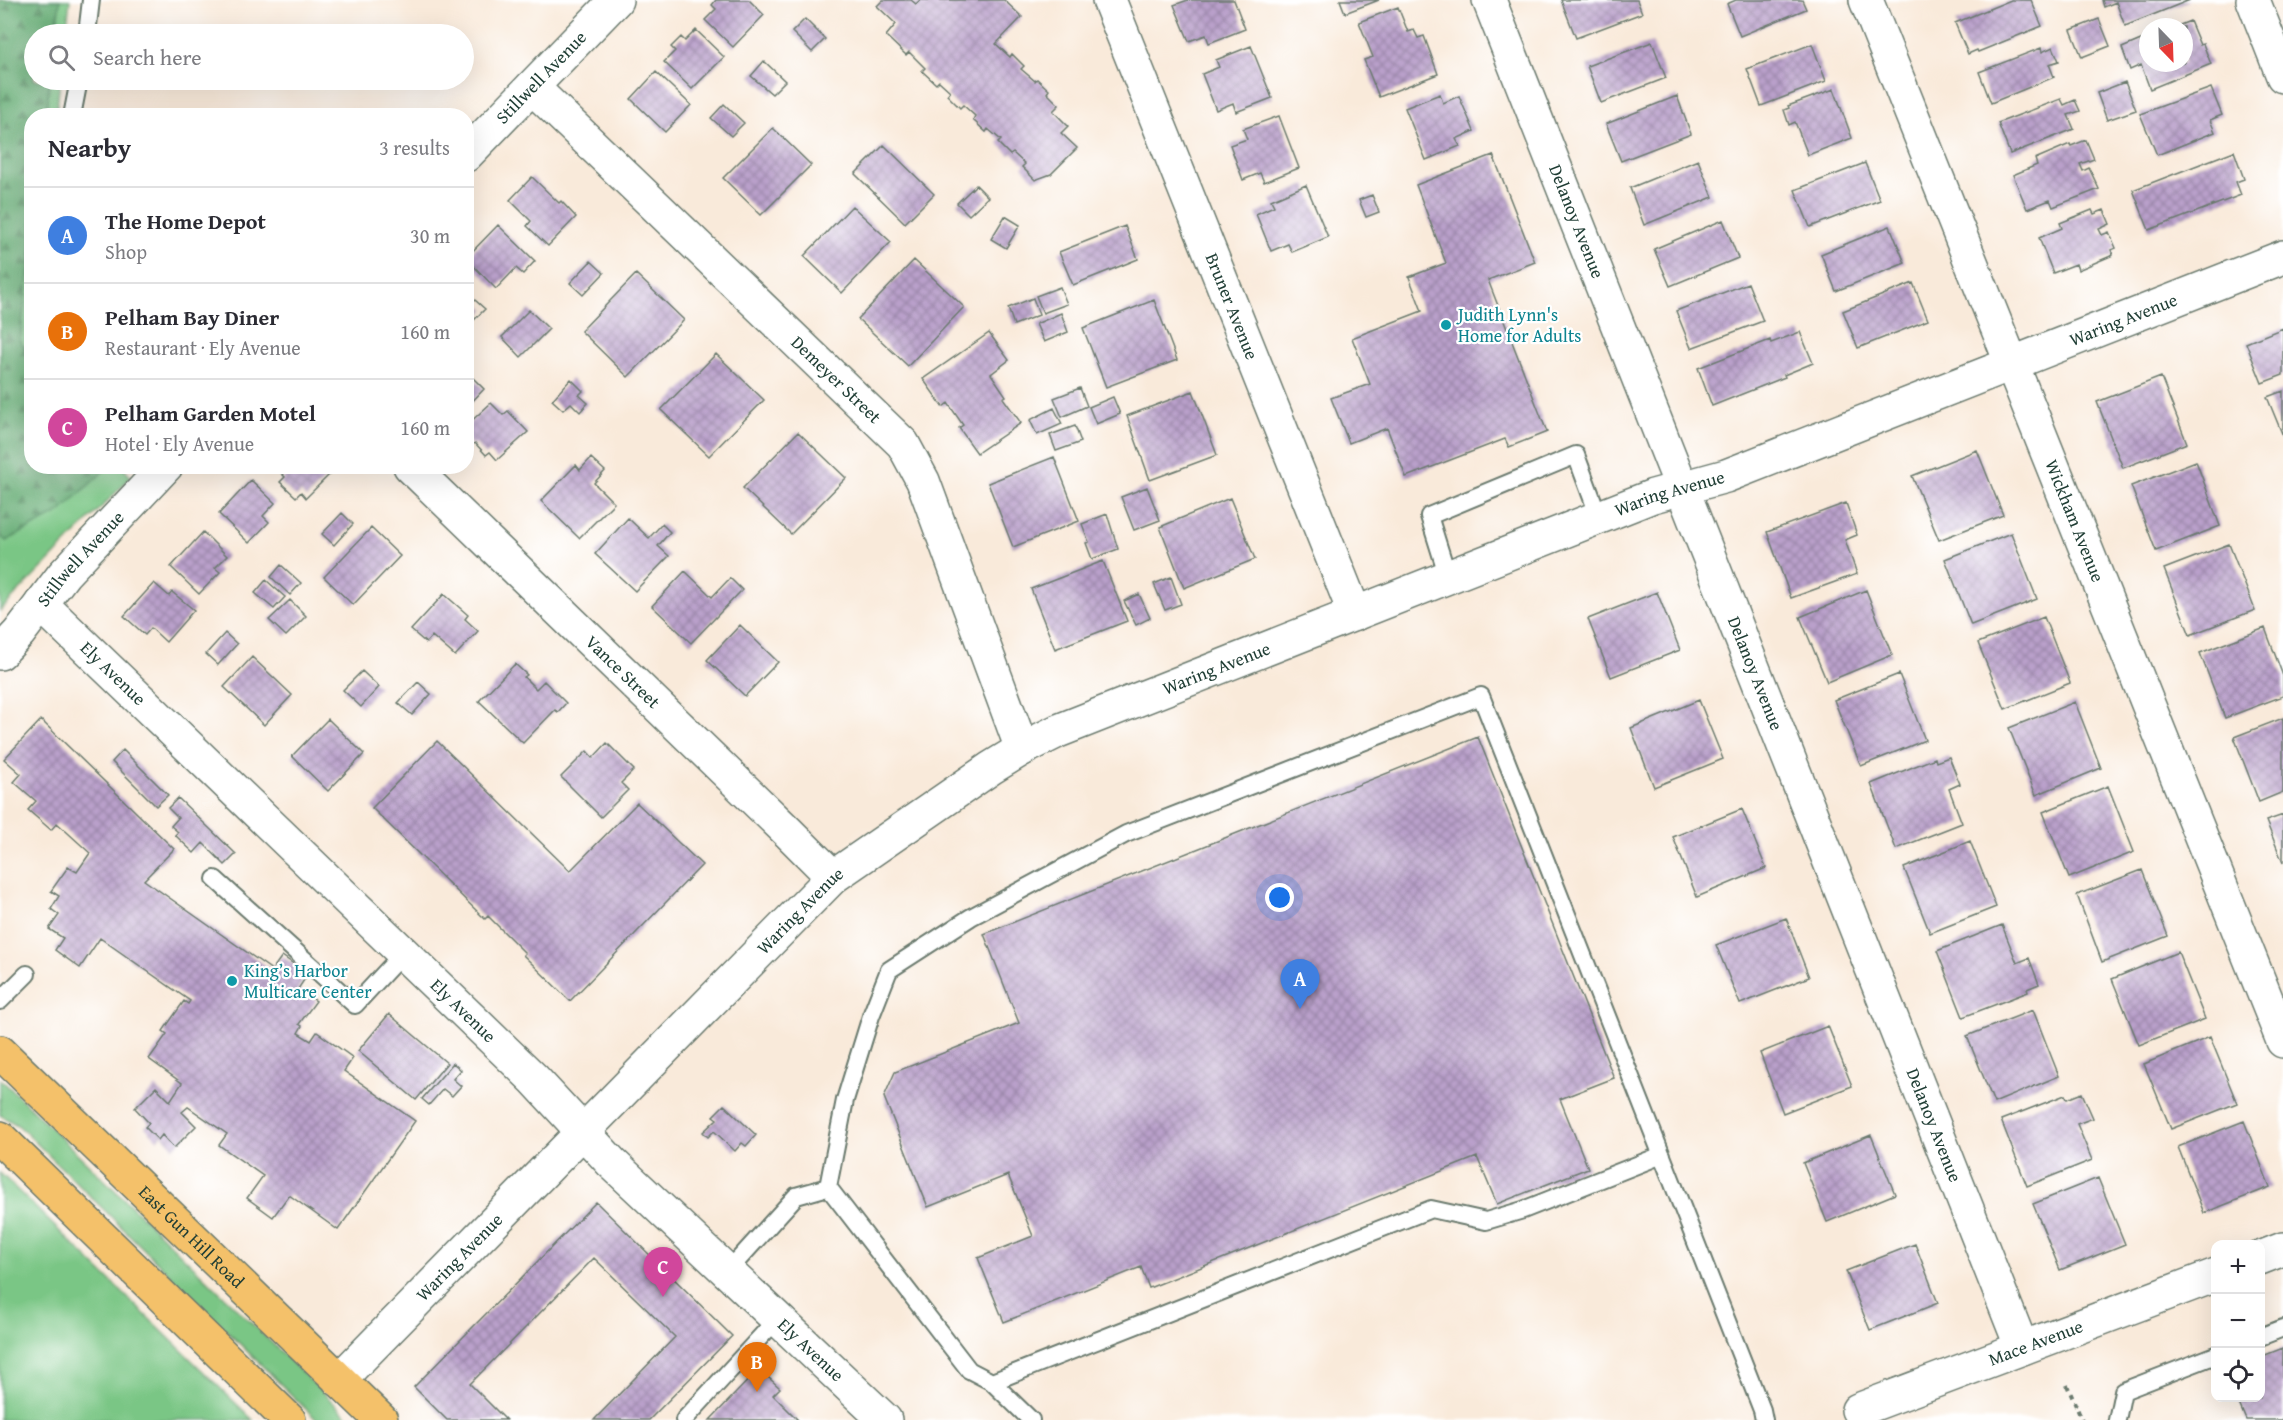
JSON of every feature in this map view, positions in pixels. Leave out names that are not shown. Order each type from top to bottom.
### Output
[{"type":"main road","name":"East Gun Hill Road","points":[[0,1052],[381,1420]]},
{"type":"main road","points":[[0,1138],[289,1420]]},
{"type":"street","name":"Stillwell Avenue","points":[[474,147],[616,0]]},
{"type":"street","name":"Bruner Avenue","points":[[1109,0],[1355,614]]},
{"type":"street","name":"Delanoy Avenue","points":[[1489,0],[2022,1348]]},
{"type":"street","name":"Wickham Avenue","points":[[1866,0],[2283,1041]]},
{"type":"street","points":[[2253,0],[2283,76]]},
{"type":"street","name":"Demeyer Street","points":[[532,87],[903,444],[922,481],[1022,749]]},
{"type":"street","name":"Waring Avenue","points":[[339,1380],[582,1130],[833,877],[862,855],[1022,749],[1058,731],[1599,517],[1653,496],[1726,476],[2283,256]]},
{"type":"street","name":"Stillwell Avenue","points":[[0,653],[19,633],[64,574],[158,474]]},
{"type":"street","name":"Vance Street","points":[[418,474],[779,822],[833,877]]},
{"type":"street","name":"Ely Avenue","points":[[41,604],[534,1079],[611,1162],[885,1420]]},
{"type":"street","points":[[2265,1256],[2283,1249]]},
{"type":"street","name":"Mace Avenue","points":[[1858,1410],[2211,1277]]},
{"type":"lane","points":[[88,24],[91,0]]},
{"type":"lane","points":[[74,108],[77,90]]},
{"type":"lane","points":[[1448,577],[1429,516],[1576,455],[1599,517]]},
{"type":"lane","points":[[1030,1420],[992,1382],[969,1370],[828,1187],[845,1100],[871,1016],[889,970],[971,917],[1126,834],[1480,696],[1767,1417]]},
{"type":"lane","points":[[215,879],[355,1005],[404,952]]},
{"type":"lane","points":[[0,1001],[27,974]]},
{"type":"lane","points":[[992,1382],[1431,1209],[1486,1221],[1523,1210],[1662,1155]]},
{"type":"lane","points":[[728,1271],[796,1196],[828,1187]]},
{"type":"lane","points":[[684,1420],[778,1318]]},
{"type":"lane","points":[[2265,1335],[2283,1328]]},
{"type":"lane","points":[[2117,1420],[2123,1391],[2211,1357]]},
{"type":"path","points":[[2067,1385],[2082,1420]]},
{"type":"green space","points":[[0,0],[70,0],[67,24],[24,24],[24,90],[59,90],[57,108],[24,108],[24,474],[128,474],[131,477],[0,611]]},
{"type":"green space","points":[[0,0],[60,0],[57,24],[24,24],[24,90],[49,90],[47,108],[24,108],[24,308],[20,341],[24,346],[24,474],[101,474],[59,513],[6,541],[0,535]]},
{"type":"green space","points":[[0,1079],[351,1420],[317,1420],[19,1126],[0,1115]]},
{"type":"green space","points":[[0,1173],[253,1420],[0,1420]]},
{"type":"building","points":[[716,0],[749,0],[764,15],[733,47],[705,20],[716,9],[712,5]]},
{"type":"building","points":[[883,0],[911,0],[916,4],[920,0],[1004,0],[1022,17],[996,44],[1010,57],[1012,54],[1024,66],[1021,69],[1049,90],[1047,93],[1059,105],[1053,111],[1068,126],[1061,133],[1077,148],[1051,174],[1035,180],[1022,167],[1025,164],[1013,153],[1010,155],[998,143],[1001,140],[988,129],[986,132],[973,120],[975,116],[963,105],[960,108],[947,95],[950,91],[939,81],[936,84],[922,71],[925,68],[909,52],[906,55],[886,36],[896,24],[877,6]]},
{"type":"building","points":[[1188,0],[1234,0],[1245,29],[1209,43],[1206,35],[1189,41],[1174,5]]},
{"type":"building","points":[[1340,0],[1379,0],[1345,13]]},
{"type":"building","points":[[1561,0],[1637,0],[1642,13],[1576,38]]},
{"type":"building","points":[[1736,0],[1802,0],[1806,9],[1740,36],[1727,4]]},
{"type":"building","points":[[2011,0],[2031,0],[2042,26],[1968,54],[1955,23]]},
{"type":"building","points":[[2102,0],[2190,0],[2145,18],[2139,18],[2139,20],[2125,26],[2116,2],[2104,7]]},
{"type":"building","points":[[1398,7],[1408,32],[1414,30],[1418,38],[1424,36],[1438,74],[1379,97],[1364,60],[1373,57],[1359,22]]},
{"type":"building","points":[[805,19],[825,39],[812,52],[792,32]]},
{"type":"building","points":[[2099,19],[2110,46],[2082,57],[2071,30]]},
{"type":"building","points":[[2193,28],[2200,45],[2203,44],[2211,64],[2193,71]]},
{"type":"building","points":[[696,30],[724,57],[692,89],[664,62],[675,51],[671,47],[681,37],[685,41]]},
{"type":"building","points":[[2139,41],[2139,66],[2130,70],[2122,48]]},
{"type":"building","points":[[1652,42],[1666,78],[1601,103],[1587,66]]},
{"type":"building","points":[[1812,44],[1826,81],[1761,106],[1747,69]]},
{"type":"building","points":[[1251,46],[1272,98],[1236,112],[1233,103],[1216,110],[1202,74],[1219,67],[1216,60]]},
{"type":"building","points":[[2053,47],[2059,61],[2049,64],[2054,77],[1991,103],[1979,72],[2041,48],[2042,52]]},
{"type":"building","points":[[764,61],[785,81],[772,94],[751,76]]},
{"type":"building","points":[[656,72],[691,105],[665,132],[631,99]]},
{"type":"building","points":[[2144,72],[2191,72],[2150,89]]},
{"type":"building","points":[[2125,82],[2136,110],[2107,120],[2097,93]]},
{"type":"building","points":[[2211,88],[2222,115],[2210,120],[2215,132],[2157,155],[2140,114]]},
{"type":"building","points":[[1834,89],[1852,138],[1808,155],[1795,122],[1789,125],[1784,110],[1789,108],[1788,106]]},
{"type":"building","points":[[1440,94],[1443,103],[1459,96],[1474,131],[1456,139],[1460,146],[1426,160],[1405,108]]},
{"type":"building","points":[[1677,96],[1691,134],[1621,161],[1606,124]]},
{"type":"building","points":[[2061,99],[2064,105],[2075,100],[2080,111],[2068,115],[2074,129],[2010,154],[1998,123]]},
{"type":"building","points":[[724,104],[744,123],[731,136],[711,118]]},
{"type":"building","points":[[1279,116],[1299,168],[1264,182],[1260,173],[1243,180],[1230,145],[1247,139],[1243,129]]},
{"type":"building","points":[[773,128],[811,165],[761,215],[723,178]]},
{"type":"building","points":[[2086,140],[2094,159],[2080,164],[2083,171],[2089,168],[2099,189],[2053,207],[2050,200],[2027,209],[2013,175],[2037,165],[2035,159],[2070,144],[2071,146]]},
{"type":"building","points":[[884,145],[934,194],[905,223],[855,174]]},
{"type":"building","points":[[2234,151],[2244,179],[2236,182],[2241,195],[2149,230],[2133,190]]},
{"type":"building","name":"Judith Lynn's Home for Adults","points":[[1493,155],[1535,262],[1488,280],[1547,432],[1509,447],[1505,439],[1406,477],[1387,428],[1349,443],[1331,398],[1370,384],[1352,338],[1422,311],[1409,277],[1446,263],[1416,185]]},
{"type":"building","points":[[1698,160],[1713,197],[1644,225],[1630,188]]},
{"type":"building","points":[[1865,163],[1880,200],[1810,227],[1795,190]]},
{"type":"building","points":[[532,177],[576,217],[548,246],[527,226],[531,221],[510,200]]},
{"type":"building","points":[[976,185],[988,197],[969,215],[957,203]]},
{"type":"building","points":[[1306,185],[1328,237],[1292,252],[1288,244],[1271,251],[1256,214],[1274,206],[1271,200]]},
{"type":"building","points":[[1372,195],[1379,212],[1366,217],[1359,200]]},
{"type":"building","points":[[852,206],[891,242],[842,293],[804,256]]},
{"type":"building","points":[[2092,210],[2094,214],[2104,210],[2110,224],[2099,229],[2102,235],[2109,232],[2116,248],[2111,250],[2113,255],[2078,270],[2076,264],[2053,273],[2039,238],[2062,228],[2060,223]]},
{"type":"building","points":[[1005,216],[1020,225],[1006,248],[991,239]]},
{"type":"building","points":[[1723,220],[1738,258],[1670,286],[1654,249]]},
{"type":"building","points":[[498,225],[535,261],[523,274],[516,268],[496,289],[474,266],[474,250]]},
{"type":"building","points":[[1125,226],[1138,259],[1073,285],[1059,252]]},
{"type":"building","points":[[1890,226],[1905,263],[1836,291],[1821,254]]},
{"type":"building","points":[[914,260],[964,307],[908,366],[858,319]]},
{"type":"building","points":[[591,261],[604,273],[583,295],[570,283]]},
{"type":"building","points":[[636,274],[684,320],[628,377],[581,331]]},
{"type":"building","points":[[1748,283],[1763,321],[1691,348],[1676,311]]},
{"type":"building","points":[[1913,283],[1928,320],[1858,348],[1843,311]]},
{"type":"building","points":[[1060,287],[1067,304],[1043,313],[1036,296]]},
{"type":"building","points":[[1033,298],[1039,315],[1014,325],[1008,308]]},
{"type":"building","points":[[474,299],[485,309],[474,320]]},
{"type":"building","points":[[1154,300],[1177,360],[1106,387],[1083,328]]},
{"type":"building","points":[[529,310],[549,329],[521,357],[502,337]]},
{"type":"building","points":[[1061,313],[1068,332],[1044,342],[1036,324]]},
{"type":"building","points":[[2283,328],[2283,375],[2262,383],[2246,343]]},
{"type":"building","points":[[1800,332],[1813,363],[1784,375],[1785,377],[1712,406],[1698,368],[1770,340],[1771,343]]},
{"type":"building","points":[[989,333],[1009,360],[991,374],[1006,396],[1003,398],[1021,423],[977,453],[959,428],[963,425],[948,403],[943,407],[923,379]]},
{"type":"building","points":[[716,354],[764,400],[709,456],[661,410]]},
{"type":"building","points":[[2161,377],[2187,443],[2123,468],[2097,402]]},
{"type":"building","points":[[474,379],[484,389],[474,400]]},
{"type":"building","points":[[571,379],[583,391],[579,395],[588,403],[580,412],[571,403],[563,410],[552,400]]},
{"type":"building","points":[[1080,388],[1087,406],[1062,417],[1054,398]]},
{"type":"building","points":[[1193,391],[1217,455],[1150,480],[1127,416]]},
{"type":"building","points":[[2283,391],[2283,436],[2267,397]]},
{"type":"building","points":[[1113,397],[1120,414],[1096,424],[1089,407]]},
{"type":"building","points":[[491,403],[503,415],[508,411],[528,432],[497,460],[490,452],[486,455],[474,444],[474,419]]},
{"type":"building","points":[[1054,408],[1062,424],[1037,435],[1030,420]]},
{"type":"building","points":[[1075,426],[1081,442],[1056,451],[1050,435]]},
{"type":"building","points":[[798,432],[846,478],[791,534],[743,488]]},
{"type":"building","points":[[1977,450],[2003,515],[1939,540],[1912,476]]},
{"type":"building","points":[[1054,457],[1079,521],[1013,547],[988,483]]},
{"type":"building","points":[[591,458],[605,471],[594,483],[614,503],[579,538],[541,501],[576,465],[580,470]]},
{"type":"building","points":[[2196,461],[2220,526],[2156,551],[2131,486]]},
{"type":"building","points":[[282,474],[330,474],[306,498],[301,492],[296,497],[280,482],[285,477]]},
{"type":"building","points":[[251,480],[275,503],[263,516],[269,522],[249,543],[219,514]]},
{"type":"building","points":[[1147,487],[1160,520],[1134,530],[1121,497]]},
{"type":"building","points":[[1230,498],[1255,559],[1184,588],[1160,527]]},
{"type":"building","points":[[1846,503],[1857,535],[1845,540],[1857,574],[1791,598],[1767,532]]},
{"type":"building","points":[[342,513],[353,524],[334,545],[322,534]]},
{"type":"building","points":[[1107,514],[1118,549],[1092,559],[1082,524]]},
{"type":"building","points":[[628,518],[649,538],[662,524],[670,532],[658,546],[669,556],[635,591],[595,554]]},
{"type":"building","points":[[371,528],[400,556],[353,605],[324,577]]},
{"type":"building","points":[[203,532],[227,556],[215,568],[220,572],[199,594],[171,567]]},
{"type":"building","points":[[2011,533],[2037,599],[1971,625],[1945,559]]},
{"type":"building","points":[[2229,544],[2255,610],[2190,635],[2164,569]]},
{"type":"building","points":[[1103,561],[1127,621],[1055,649],[1031,589]]},
{"type":"building","points":[[281,565],[301,583],[290,595],[271,577]]},
{"type":"building","points":[[685,571],[712,597],[730,578],[742,590],[691,643],[652,606]]},
{"type":"building","points":[[1171,577],[1181,604],[1165,610],[1154,584]]},
{"type":"building","points":[[266,580],[285,597],[274,609],[255,593]]},
{"type":"building","points":[[154,583],[169,596],[172,592],[194,610],[166,642],[151,628],[145,635],[124,616]]},
{"type":"building","points":[[1866,590],[1892,655],[1827,682],[1800,617]]},
{"type":"building","points":[[1657,592],[1680,650],[1611,677],[1588,619]]},
{"type":"building","points":[[444,594],[468,615],[465,619],[478,631],[455,656],[432,636],[426,643],[411,630]]},
{"type":"building","points":[[1139,594],[1150,618],[1136,625],[1124,601]]},
{"type":"building","points":[[290,600],[306,616],[286,636],[269,620]]},
{"type":"building","points":[[2044,617],[2070,683],[2005,709],[1978,643]]},
{"type":"building","points":[[740,625],[778,662],[745,696],[707,660]]},
{"type":"building","points":[[2265,628],[2283,676],[2283,696],[2225,718],[2200,653]]},
{"type":"building","points":[[225,633],[237,644],[218,665],[206,654]]},
{"type":"building","points":[[252,657],[292,695],[264,725],[224,687]]},
{"type":"building","points":[[515,664],[527,675],[524,677],[536,689],[544,681],[566,703],[558,712],[555,710],[523,743],[479,701]]},
{"type":"building","points":[[362,671],[379,687],[361,707],[343,690]]},
{"type":"building","points":[[1899,674],[1925,740],[1861,766],[1834,700]]},
{"type":"building","points":[[418,682],[431,694],[412,715],[398,703]]},
{"type":"building","points":[[1699,700],[1723,759],[1654,787],[1631,728]]},
{"type":"building","points":[[2075,702],[2101,768],[2036,795],[2009,728]]},
{"type":"building","points":[[2283,718],[2283,792],[2259,802],[2234,737]]},
{"type":"building","points":[[328,719],[364,754],[328,791],[292,756]]},
{"type":"building","name":"King’s Harbor Multicare Center","points":[[41,720],[174,849],[144,880],[272,970],[282,956],[308,974],[298,989],[316,1001],[299,1024],[302,1026],[298,1033],[311,1041],[317,1032],[353,1058],[344,1071],[415,1121],[338,1230],[289,1195],[273,1217],[247,1198],[263,1176],[219,1145],[227,1134],[188,1107],[182,1112],[196,1126],[174,1148],[162,1135],[158,1140],[145,1127],[149,1123],[135,1108],[156,1087],[170,1101],[182,1083],[149,1059],[167,1034],[163,1031],[184,1001],[188,1004],[190,1001],[100,938],[80,968],[55,950],[63,938],[49,929],[59,915],[51,909],[59,896],[51,891],[68,867],[77,872],[90,853],[57,823],[51,830],[28,810],[36,801],[14,782],[21,774],[4,759]]},
{"type":"building","points":[[1478,737],[1614,1078],[1560,1099],[1588,1168],[1497,1204],[1477,1157],[1149,1288],[1141,1267],[1004,1322],[978,1258],[1033,1236],[1008,1175],[928,1207],[884,1097],[895,1072],[1019,1023],[984,934]]},
{"type":"building","points":[[437,741],[570,871],[637,803],[702,865],[570,1001],[523,955],[525,953],[488,916],[485,919],[372,808]]},
{"type":"building","points":[[607,743],[634,770],[621,783],[628,790],[601,817],[561,777],[587,751],[593,758]]},
{"type":"building","points":[[123,750],[168,795],[156,806],[112,762]]},
{"type":"building","points":[[1949,757],[1960,784],[1949,789],[1962,823],[1896,849],[1871,784],[1935,758],[1936,762]]},
{"type":"building","points":[[2108,786],[2134,852],[2069,878],[2043,812]]},
{"type":"building","points":[[178,798],[236,854],[225,865],[203,843],[194,853],[175,835],[178,832],[171,826],[178,818],[168,808]]},
{"type":"building","points":[[1742,809],[1766,868],[1697,897],[1673,837]]},
{"type":"building","points":[[2283,815],[2283,863],[2266,821]]},
{"type":"building","points":[[1970,841],[1996,907],[1930,933],[1904,868]]},
{"type":"building","points":[[2142,870],[2168,936],[2102,962],[2077,895]]},
{"type":"building","points":[[1786,918],[1809,977],[1740,1004],[1716,945]]},
{"type":"building","points":[[2002,925],[2017,963],[2029,958],[2039,984],[2027,989],[2028,992],[1963,1017],[1937,951]]},
{"type":"building","points":[[2178,952],[2205,1019],[2139,1045],[2112,979]]},
{"type":"building","points":[[2033,1010],[2059,1076],[1994,1103],[1967,1036]]},
{"type":"building","points":[[389,1014],[447,1063],[416,1100],[358,1051]]},
{"type":"building","points":[[1828,1026],[1852,1086],[1783,1113],[1760,1053]]},
{"type":"building","points":[[2210,1037],[2237,1103],[2171,1129],[2144,1064]]},
{"type":"building","points":[[453,1063],[461,1070],[453,1079],[461,1086],[452,1096],[443,1089],[429,1105],[422,1099]]},
{"type":"building","points":[[2082,1093],[2093,1118],[2077,1124],[2092,1160],[2027,1186],[2001,1120],[2065,1095],[2067,1099]]},
{"type":"building","points":[[724,1105],[756,1135],[746,1146],[742,1143],[735,1151],[714,1131],[708,1137],[703,1132],[717,1119],[713,1116]]},
{"type":"building","points":[[2244,1121],[2270,1187],[2204,1213],[2178,1147]]},
{"type":"building","points":[[1871,1135],[1895,1194],[1827,1222],[1803,1163]]},
{"type":"building","points":[[2098,1178],[2125,1244],[2060,1270],[2033,1204]]},
{"type":"building","points":[[596,1202],[732,1336],[649,1420],[594,1420],[675,1337],[594,1258],[470,1384],[506,1420],[447,1420],[414,1387]]},
{"type":"building","points":[[1915,1244],[1938,1303],[1870,1330],[1846,1271]]},
{"type":"building","points":[[2283,1348],[2283,1420],[2246,1420],[2238,1402],[2265,1402],[2265,1355]]},
{"type":"building","points":[[759,1369],[780,1388],[773,1395],[798,1420],[710,1420]]},
{"type":"place","name":"Judith Lynn's Home for Adults","points":[[1446,325]]},
{"type":"place","name":"King’s Harbor Multicare Center","points":[[232,981]]},
{"type":"place","name":"The Home Depot","points":[[1300,1009]]},
{"type":"place","name":"Pelham Garden Motel","points":[[663,1297]]},
{"type":"place","name":"Pelham Bay Diner","points":[[757,1392]]}]
